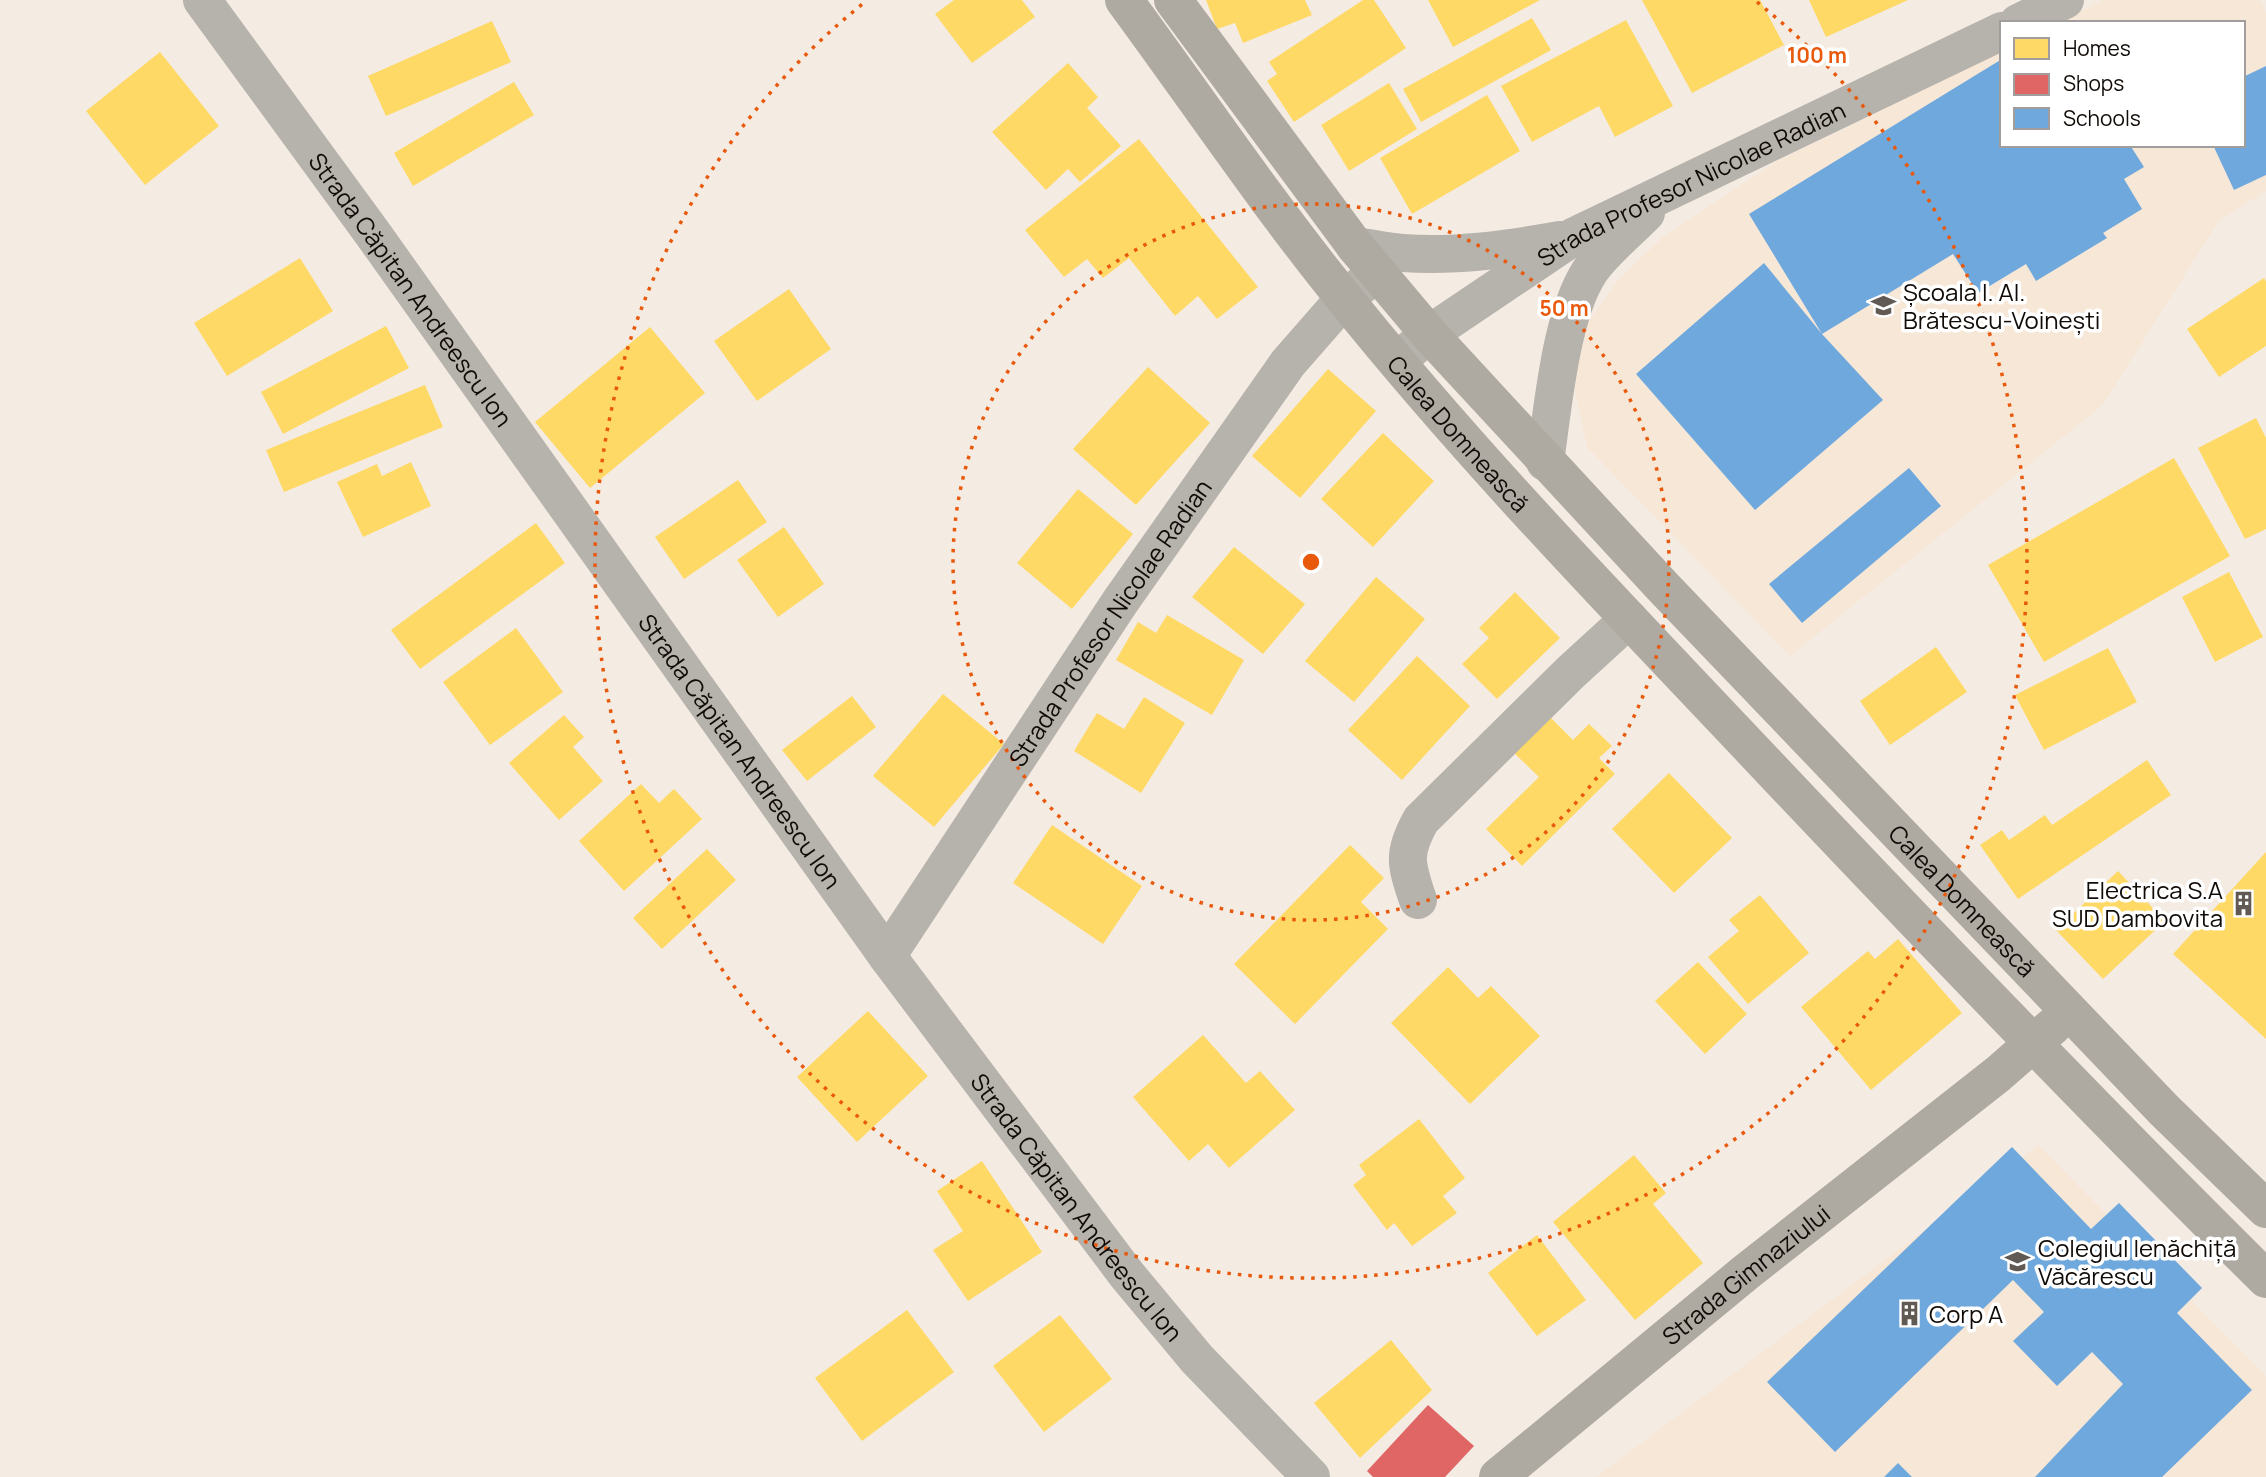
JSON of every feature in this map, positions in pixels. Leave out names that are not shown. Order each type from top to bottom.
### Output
[{"type":"main road","name":"Calea Domnească","points":[[1124,0],[1344,299],[1502,481],[1833,834],[2266,1279]]},
{"type":"main road","name":"Calea Domnească","points":[[1172,0],[1329,212],[1429,334],[1663,587],[2164,1110],[2266,1209]]},
{"type":"main road","name":"Strada Gimnaziului","points":[[1498,1477],[1745,1273],[1998,1074],[2069,1011]]},
{"type":"street","name":"Strada Căpitan Andreescu Ion","points":[[202,0],[373,234],[887,956],[1127,1275],[1197,1359],[1311,1477]]},
{"type":"street","points":[[2022,21],[2065,0]]},
{"type":"street","name":"Strada Profesor Nicolae Radian","points":[[1397,361],[1429,334],[1573,237],[2000,32]]},
{"type":"street","points":[[1545,461],[1568,325],[1586,278],[1596,263],[1668,192]]},
{"type":"street","points":[[1366,259],[1403,253],[1446,254],[1498,250],[1573,237]]},
{"type":"street","name":"Strada Profesor Nicolae Radian","points":[[887,956],[1128,591],[1288,363],[1344,299],[1366,259]]},
{"type":"street","points":[[1418,900],[1408,870],[1409,842],[1420,820],[1629,619]]},
{"type":"shaded area","name":"Școala I. Al. Brătescu-Voinești","points":[[2103,0],[2260,0],[2266,12],[2266,191],[2219,221],[2102,406],[1790,656],[1587,447],[1575,391],[1580,333],[1620,278],[1664,236],[1774,163],[2000,51],[2000,147],[2245,147],[2245,21],[2061,21]]},
{"type":"shaded area","name":"Colegiul Ienăchiță Văcărescu","points":[[2038,1145],[2266,1376],[2266,1477],[1596,1477]]},
{"type":"building: Homes","points":[[954,0],[1022,0],[1035,17],[972,63],[935,14]]},
{"type":"building: Homes","points":[[1206,0],[1305,0],[1312,15],[1243,43],[1235,23],[1217,29]]},
{"type":"building: Homes","points":[[1363,0],[1374,0],[1406,48],[1294,122],[1267,81],[1277,74],[1269,62]]},
{"type":"building: Homes","points":[[1428,0],[1540,0],[1453,47]]},
{"type":"building: Homes","points":[[1642,0],[1760,0],[1784,45],[1692,93]]},
{"type":"building: Homes","points":[[1809,0],[1908,0],[1826,37]]},
{"type":"building: Homes","points":[[1532,18],[1551,50],[1421,122],[1403,89]]},
{"type":"building: Homes","points":[[1626,20],[1673,106],[1615,137],[1599,106],[1532,142],[1501,86]]},
{"type":"building: Homes","points":[[492,21],[511,62],[386,116],[368,76]]},
{"type":"building: Homes","points":[[160,52],[219,126],[145,185],[86,111]]},
{"type":"building: Homes","points":[[1068,63],[1098,97],[1087,108],[1121,146],[1080,182],[1068,169],[1046,190],[992,132]]},
{"type":"building: Homes","points":[[514,82],[534,115],[413,186],[394,153]]},
{"type":"building: Homes","points":[[1389,83],[1417,129],[1349,171],[1321,125]]},
{"type":"building: Homes","points":[[1487,95],[1520,151],[1412,214],[1380,158]]},
{"type":"building: Homes","points":[[1139,139],[1258,287],[1217,319],[1198,296],[1175,316],[1129,258],[1103,278],[1087,259],[1064,277],[1025,230]]},
{"type":"building: Homes","points":[[300,258],[333,311],[227,376],[194,323]]},
{"type":"building: Homes","points":[[2264,278],[2266,346],[2219,377],[2187,329]]},
{"type":"building: Homes","points":[[789,289],[831,349],[757,401],[714,341]]},
{"type":"building: Homes","points":[[386,326],[409,368],[283,434],[261,392]]},
{"type":"building: Homes","points":[[650,327],[705,393],[590,488],[535,422]]},
{"type":"building: Homes","points":[[1148,367],[1210,423],[1136,505],[1073,449]]},
{"type":"building: Homes","points":[[1328,369],[1376,411],[1300,498],[1252,456]]},
{"type":"building: Homes","points":[[425,385],[443,427],[284,492],[266,450]]},
{"type":"building: Homes","points":[[2256,418],[2266,438],[2266,529],[2245,539],[2198,448]]},
{"type":"building: Homes","points":[[1383,433],[1434,481],[1373,547],[1321,499]]},
{"type":"building: Homes","points":[[2174,458],[2230,556],[2044,662],[1988,565]]},
{"type":"building: Homes","points":[[411,462],[431,506],[363,537],[337,482],[377,464],[382,476]]},
{"type":"building: Homes","points":[[738,480],[767,522],[684,579],[655,537]]},
{"type":"building: Homes","points":[[1078,489],[1133,534],[1072,609],[1017,563]]},
{"type":"building: Homes","points":[[536,523],[565,563],[420,669],[391,630]]},
{"type":"building: Homes","points":[[784,527],[824,584],[778,617],[737,560]]},
{"type":"building: Homes","points":[[1234,547],[1305,604],[1263,654],[1192,597]]},
{"type":"building: Homes","points":[[2229,572],[2263,637],[2215,662],[2182,597]]},
{"type":"building: Homes","points":[[1376,577],[1425,619],[1354,702],[1305,661]]},
{"type":"building: Homes","points":[[1515,592],[1560,638],[1497,699],[1462,664],[1489,638],[1479,628]]},
{"type":"building: Homes","points":[[1167,615],[1244,660],[1212,715],[1116,660],[1138,622],[1156,633]]},
{"type":"building: Homes","points":[[516,628],[563,692],[490,745],[443,682]]},
{"type":"building: Homes","points":[[1936,647],[1967,692],[1890,745],[1860,701]]},
{"type":"building: Homes","points":[[2108,648],[2137,702],[2044,750],[2015,695]]},
{"type":"building: Homes","points":[[1417,656],[1470,706],[1402,780],[1348,730]]},
{"type":"building: Homes","points":[[943,694],[1004,744],[934,827],[873,776]]},
{"type":"building: Homes","points":[[852,696],[876,727],[807,781],[782,750]]},
{"type":"building: Homes","points":[[1144,697],[1185,723],[1141,793],[1074,751],[1097,713],[1124,729]]},
{"type":"building: Homes","points":[[564,715],[584,737],[573,747],[603,781],[559,820],[509,763]]},
{"type":"building: Homes","points":[[1550,717],[1573,740],[1589,724],[1612,746],[1599,758],[1615,774],[1522,866],[1486,829],[1539,777],[1514,753]]},
{"type":"building: Homes","points":[[2147,760],[2171,795],[2018,899],[1980,845],[2002,830],[2009,840],[2045,815],[2052,825]]},
{"type":"building: Homes","points":[[1669,773],[1732,838],[1674,893],[1612,829]]},
{"type":"building: Homes","points":[[641,784],[659,803],[674,789],[702,819],[624,891],[579,841]]},
{"type":"building: Homes","points":[[1052,825],[1142,886],[1103,944],[1013,883]]},
{"type":"building: Homes","points":[[1350,845],[1384,878],[1361,902],[1388,929],[1295,1024],[1234,964]]},
{"type":"building: Homes","points":[[707,849],[736,880],[662,949],[633,918]]},
{"type":"building: Homes","name":"Electrica S.A SUD Dambovita","points":[[2266,852],[2266,1039],[2173,954]]},
{"type":"building: Homes","points":[[2118,871],[2165,921],[2103,979],[2056,930]]},
{"type":"building: Homes","points":[[1760,895],[1809,953],[1748,1004],[1708,957],[1739,931],[1729,920]]},
{"type":"building: Homes","points":[[1898,939],[1962,1013],[1871,1090],[1801,1007],[1868,951],[1875,959]]},
{"type":"building: Homes","points":[[1698,962],[1747,1014],[1705,1054],[1655,1001]]},
{"type":"building: Homes","points":[[1448,967],[1478,998],[1491,986],[1540,1036],[1470,1104],[1391,1023]]},
{"type":"building: Homes","points":[[868,1011],[928,1076],[857,1142],[797,1077]]},
{"type":"building: Homes","points":[[1203,1035],[1246,1083],[1260,1071],[1295,1110],[1229,1168],[1208,1144],[1189,1161],[1133,1097]]},
{"type":"building: Homes","points":[[1419,1119],[1465,1178],[1443,1196],[1457,1213],[1412,1246],[1394,1223],[1387,1230],[1353,1185],[1366,1175],[1359,1165]]},
{"type":"building: Homes","points":[[1634,1155],[1666,1193],[1653,1204],[1703,1263],[1635,1320],[1553,1222]]},
{"type":"building: Homes","points":[[982,1161],[1042,1252],[968,1301],[933,1250],[963,1231],[937,1191]]},
{"type":"building: Homes","points":[[1537,1235],[1586,1300],[1537,1336],[1488,1273]]},
{"type":"building: Homes","points":[[907,1310],[954,1372],[862,1441],[815,1378]]},
{"type":"building: Homes","points":[[1060,1315],[1112,1379],[1044,1432],[993,1366]]},
{"type":"building: Homes","points":[[1391,1340],[1432,1390],[1360,1458],[1314,1403]]},
{"type":"building: Shops","points":[[1428,1405],[1474,1446],[1445,1477],[1373,1477],[1367,1471]]},
{"type":"building: Schools","points":[[2000,60],[2000,147],[2131,147],[2144,167],[2124,179],[2142,209],[2103,233],[2107,238],[2036,281],[2026,264],[1978,293],[1953,254],[1822,334],[1749,214]]},
{"type":"building: Schools","points":[[2266,66],[2266,175],[2234,190],[2214,147],[2245,147],[2245,76]]},
{"type":"building: Schools","points":[[1764,263],[1822,334],[1883,400],[1755,510],[1636,374]]},
{"type":"building: Schools","points":[[1909,468],[1941,506],[1802,623],[1769,584]]},
{"type":"building: Schools","name":"Corp A","points":[[2012,1147],[2091,1229],[2119,1203],[2202,1288],[2177,1313],[2252,1390],[2162,1477],[2035,1477],[2123,1384],[2092,1352],[2057,1386],[2013,1341],[2044,1312],[2013,1280],[1835,1452],[1767,1382]]},
{"type":"building: Schools","points":[[1898,1463],[1912,1477],[1884,1477]]},
{"type":"place","name":"Școala I. Al. Brătescu-Voinești","points":[[1883,305]]},
{"type":"place","name":"Electrica S.A SUD Dambovita","points":[[2243,903]]},
{"type":"place","name":"Colegiul Ienăchiță Văcărescu","points":[[2018,1261]]},
{"type":"place","name":"Corp A","points":[[1909,1313]]}]
